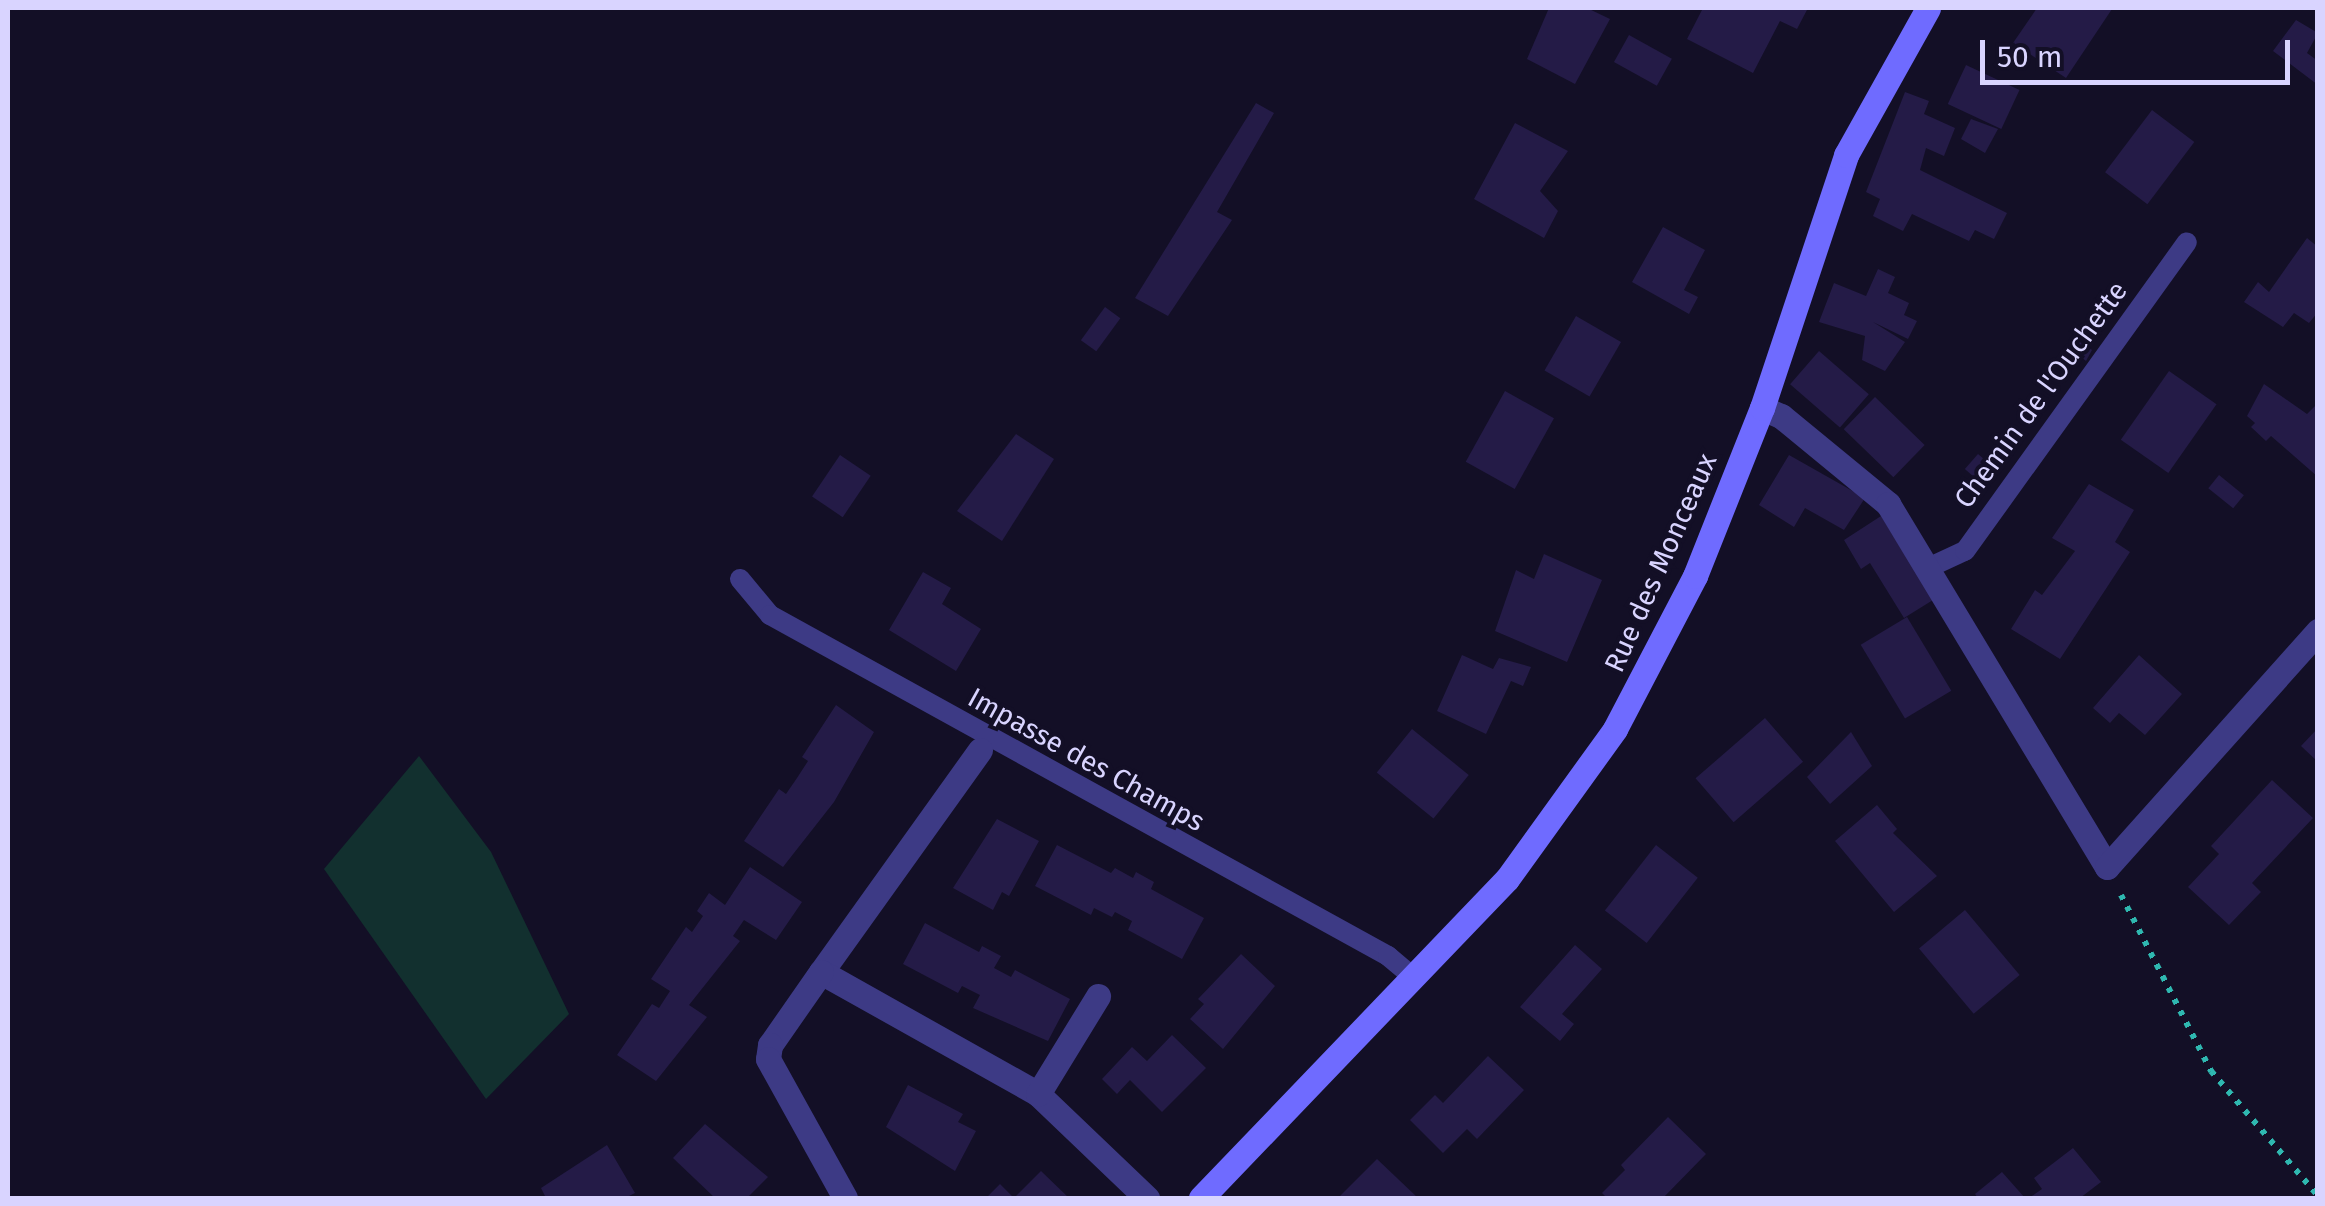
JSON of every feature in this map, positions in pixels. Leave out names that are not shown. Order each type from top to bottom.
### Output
[{"type":"main road","name":"Rue des Monceaux","points":[[1201,1198],[1507,879],[1615,728],[1695,576],[1762,408],[1846,155],[1928,8]]},
{"type":"street","points":[[1762,408],[1794,426],[1888,504],[1930,567],[2106,867],[2318,630]]},
{"type":"street","points":[[845,1198],[768,1060],[770,1045],[980,750]]},
{"type":"street","points":[[821,972],[1038,1094],[1146,1198]]},
{"type":"street","points":[[1038,1094],[1098,996]]},
{"type":"lane","name":"Chemin de l'Ouchette","points":[[1930,567],[1965,551],[2187,242]]},
{"type":"lane","name":"Impasse des Champs","points":[[740,579],[770,615],[1388,956],[1414,978]]},
{"type":"path","points":[[2106,867],[2211,1071],[2318,1196]]},
{"type":"green space","points":[[419,756],[491,852],[569,1014],[486,1099],[324,869]]},
{"type":"building","points":[[1549,8],[1587,8],[1610,19],[1575,84],[1527,59]]},
{"type":"building","points":[[1703,8],[1808,8],[1797,29],[1780,21],[1753,73],[1687,39]]},
{"type":"building","points":[[2037,8],[2112,9],[2066,78],[2013,43]]},
{"type":"building","points":[[2296,20],[2318,33],[2307,53],[2318,61],[2318,85],[2273,51]]},
{"type":"building","points":[[1629,35],[1672,59],[1657,86],[1614,62]]},
{"type":"building","points":[[1966,65],[2019,90],[2001,129],[1948,104]]},
{"type":"building","points":[[1905,92],[1929,101],[1924,114],[1955,128],[1944,156],[1926,148],[1920,170],[2007,213],[1994,239],[1975,230],[1969,241],[1912,214],[1903,231],[1873,216],[1880,199],[1866,192]]},
{"type":"building","points":[[1256,103],[1274,113],[1217,212],[1232,220],[1168,316],[1135,298]]},
{"type":"building","points":[[2152,110],[2194,142],[2147,204],[2105,172]]},
{"type":"building","points":[[1971,119],[1998,129],[1985,153],[1961,139]]},
{"type":"building","points":[[1515,123],[1568,151],[1540,191],[1558,211],[1544,238],[1474,199]]},
{"type":"building","points":[[1663,227],[1705,250],[1684,290],[1698,297],[1689,314],[1632,282]]},
{"type":"building","points":[[2307,238],[2318,247],[2318,312],[2309,323],[2294,313],[2283,327],[2244,302],[2258,282],[2269,292]]},
{"type":"building","points":[[1878,269],[1895,277],[1888,293],[1909,303],[1904,315],[1917,321],[1908,339],[1873,322],[1905,342],[1885,371],[1862,360],[1865,336],[1819,322],[1834,283],[1866,296]]},
{"type":"building","points":[[1105,307],[1120,318],[1096,351],[1081,340]]},
{"type":"building","points":[[1576,316],[1621,342],[1590,397],[1544,371]]},
{"type":"building","points":[[2077,339],[2092,350],[2086,361],[2071,349]]},
{"type":"building","points":[[1819,351],[1869,394],[1840,428],[1790,384]]},
{"type":"building","points":[[2169,371],[2217,404],[2168,473],[2121,440]]},
{"type":"building","points":[[2264,384],[2307,414],[2318,403],[2318,477],[2271,436],[2266,441],[2251,427],[2255,423],[2247,416]]},
{"type":"building","points":[[1505,391],[1554,418],[1515,489],[1466,462]]},
{"type":"building","points":[[1875,397],[1925,445],[1893,477],[1844,429]]},
{"type":"building","points":[[1016,434],[1054,459],[1002,541],[957,511]]},
{"type":"building","points":[[1978,454],[1999,472],[1986,487],[1965,469]]},
{"type":"building","points":[[840,455],[871,476],[843,517],[812,496]]},
{"type":"building","points":[[1789,455],[1865,498],[1844,530],[1805,508],[1794,527],[1759,505]]},
{"type":"building","points":[[2219,475],[2244,495],[2233,508],[2208,488]]},
{"type":"building","points":[[2089,484],[2134,510],[2115,542],[2130,552],[2060,659],[2011,629],[2035,590],[2042,595],[2075,551],[2052,538]]},
{"type":"building","points":[[1881,516],[1933,600],[1904,618],[1870,563],[1861,569],[1844,540]]},
{"type":"building","points":[[1544,554],[1602,580],[1567,662],[1495,631],[1516,570],[1534,579]]},
{"type":"building","points":[[923,572],[951,588],[942,604],[981,629],[956,671],[889,630]]},
{"type":"building","points":[[1907,617],[1951,691],[1905,719],[1861,645]]},
{"type":"building","points":[[1462,655],[1493,669],[1499,658],[1531,667],[1523,686],[1511,681],[1486,734],[1437,711]]},
{"type":"building","points":[[2139,655],[2182,694],[2145,735],[2119,713],[2110,723],[2093,708]]},
{"type":"building","points":[[836,705],[874,732],[834,802],[783,867],[744,841],[779,789],[786,794],[797,778],[808,761],[802,757]]},
{"type":"building","points":[[1765,718],[1803,762],[1734,822],[1696,778]]},
{"type":"building","points":[[2318,728],[2318,762],[2301,746]]},
{"type":"building","points":[[1412,729],[1469,775],[1433,818],[1377,773]]},
{"type":"building","points":[[1851,732],[1872,766],[1830,804],[1807,777]]},
{"type":"building","points":[[2272,780],[2313,818],[2252,883],[2261,892],[2229,925],[2188,887],[2219,854],[2211,846]]},
{"type":"building","points":[[1877,805],[1897,829],[1893,833],[1937,876],[1894,912],[1835,841]]},
{"type":"building","points":[[997,819],[1039,841],[1009,896],[1002,892],[993,910],[953,888]]},
{"type":"building","points":[[1057,845],[1111,873],[1115,868],[1133,878],[1136,872],[1154,882],[1151,889],[1204,918],[1182,959],[1128,930],[1132,921],[1115,912],[1112,917],[1094,908],[1091,915],[1035,886]]},
{"type":"building","points":[[1656,845],[1698,878],[1647,943],[1605,910]]},
{"type":"building","points":[[750,867],[802,902],[776,940],[744,920],[733,936],[740,941],[689,1005],[707,1017],[656,1081],[617,1055],[652,1004],[659,1008],[670,991],[651,979],[686,927],[692,932],[703,916],[697,911],[709,893],[725,905]]},
{"type":"building","points":[[1965,910],[2020,975],[1974,1014],[1919,949]]},
{"type":"building","points":[[925,923],[979,952],[982,946],[1001,956],[994,968],[1011,977],[1015,970],[1070,999],[1048,1041],[973,1008],[980,995],[962,986],[958,993],[903,964]]},
{"type":"building","points":[[1575,945],[1602,969],[1562,1014],[1574,1024],[1560,1041],[1520,1007]]},
{"type":"building","points":[[1241,954],[1275,986],[1223,1049],[1190,1019],[1204,1004],[1198,999]]},
{"type":"building","points":[[1172,1035],[1206,1068],[1162,1112],[1130,1080],[1117,1094],[1102,1079],[1132,1047],[1147,1061]]},
{"type":"building","points":[[1488,1056],[1524,1090],[1477,1139],[1467,1129],[1443,1153],[1410,1120],[1435,1095],[1443,1103]]},
{"type":"building","points":[[908,1085],[963,1114],[958,1122],[976,1131],[955,1171],[886,1127]]},
{"type":"building","points":[[1668,1117],[1706,1154],[1663,1198],[1607,1198],[1602,1193],[1625,1170],[1621,1165]]},
{"type":"building","points":[[705,1124],[768,1177],[747,1198],[715,1198],[673,1158]]},
{"type":"building","points":[[607,1145],[635,1193],[625,1198],[546,1198],[541,1188]]},
{"type":"building","points":[[2073,1148],[2101,1182],[2080,1198],[2029,1198],[2042,1189],[2034,1178]]},
{"type":"building","points":[[1377,1159],[1418,1198],[1338,1198]]},
{"type":"building","points":[[1041,1171],[1069,1198],[1014,1198]]},
{"type":"building","points":[[2002,1172],[2025,1198],[1978,1198],[1975,1194]]},
{"type":"building","points":[[1000,1184],[1014,1198],[986,1198]]}]
